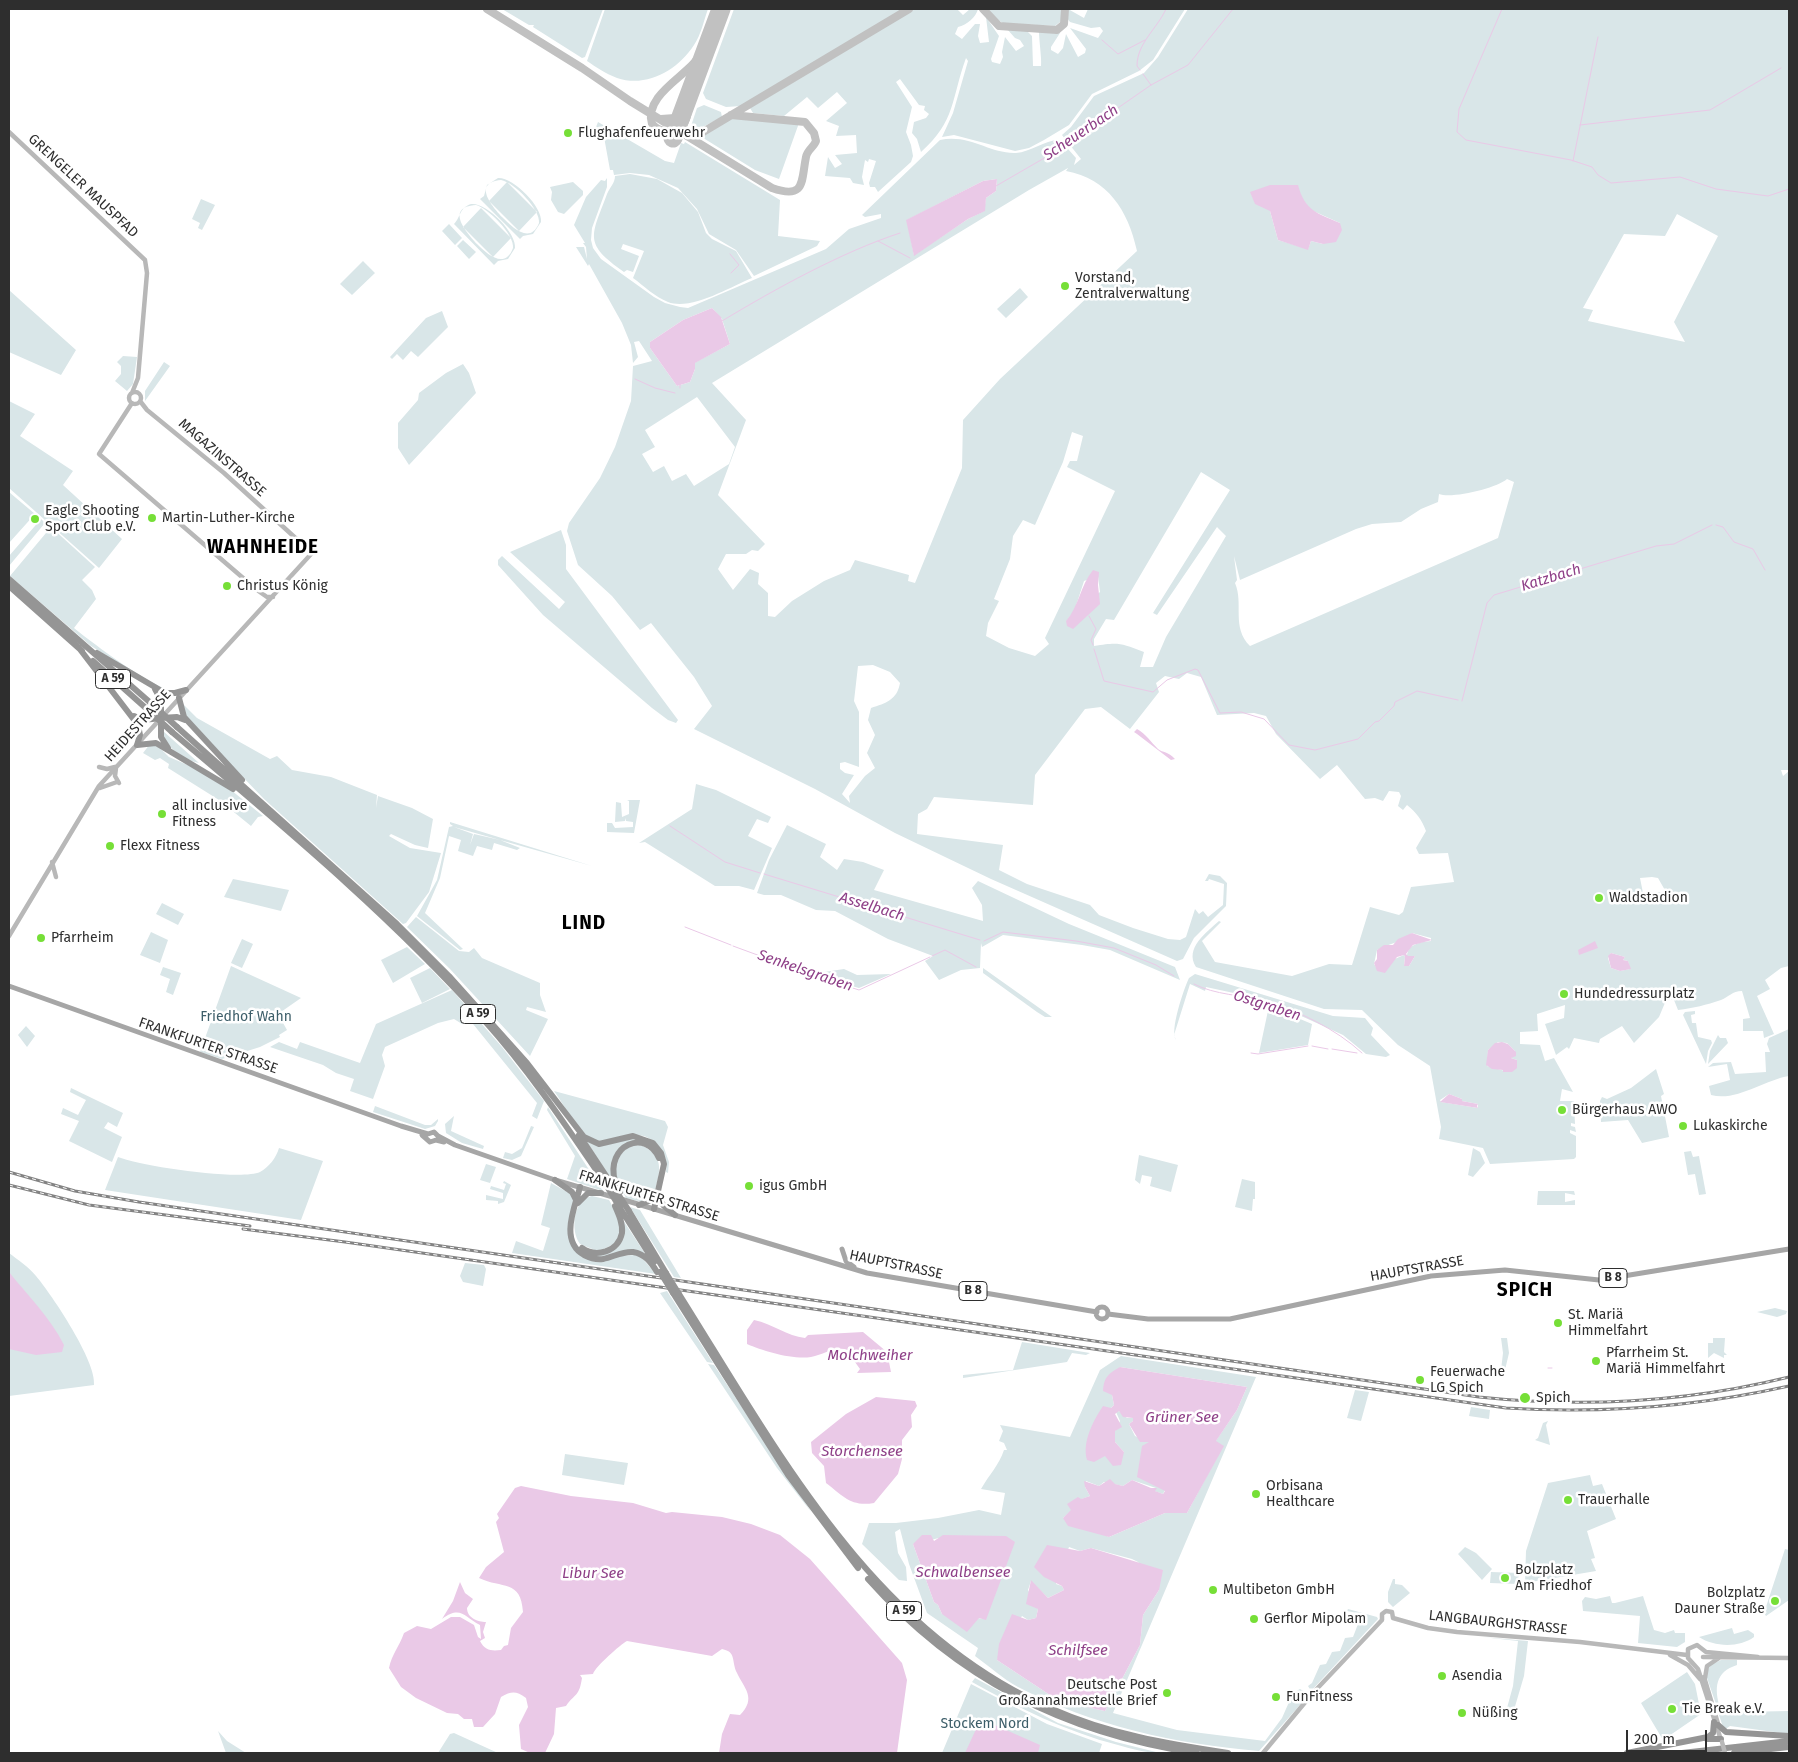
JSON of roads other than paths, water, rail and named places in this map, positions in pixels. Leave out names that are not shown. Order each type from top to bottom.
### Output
[{"type":"highway","name":"A 59","points":[[9,582],[70,633],[151,708]]},
{"type":"highway","name":"A 59","points":[[9,582],[79,648],[267,807],[429,956],[488,1018],[552,1100],[610,1182],[618,1207],[791,1471],[823,1516],[871,1576],[930,1633],[994,1680],[1053,1710],[1085,1722],[1140,1738],[1228,1753]]},
{"type":"highway","points":[[70,633],[99,654],[153,686],[171,694],[186,690]]},
{"type":"highway","points":[[79,648],[131,713],[139,730],[137,744],[156,743],[257,804]]},
{"type":"highway","points":[[153,686],[161,700],[160,737],[171,751]]},
{"type":"highway","points":[[179,698],[181,712],[190,724],[267,807]]},
{"type":"highway","points":[[131,713],[143,720],[177,717],[190,724]]},
{"type":"highway","name":"A 59","points":[[175,729],[394,927],[484,1020],[546,1092]]},
{"type":"highway","name":"A 59","points":[[552,1100],[565,1113],[629,1211],[668,1284],[783,1467],[820,1520],[869,1580],[906,1618],[958,1661],[1021,1700],[1076,1724],[1114,1736],[1196,1753]]},
{"type":"highway","points":[[565,1113],[584,1137],[592,1143],[606,1144],[633,1136],[653,1143],[661,1153],[664,1164],[653,1208]]},
{"type":"highway","points":[[610,1182],[613,1163],[619,1151],[632,1144],[644,1144],[652,1148],[660,1160],[661,1174],[657,1194],[651,1200],[639,1205]]},
{"type":"highway","points":[[555,1180],[572,1192],[577,1202]]},
{"type":"highway","points":[[582,1187],[572,1227],[575,1240],[584,1250],[604,1253],[619,1240],[622,1225],[618,1207]]},
{"type":"highway","points":[[577,1202],[588,1193],[601,1192]]},
{"type":"highway","points":[[657,1194],[664,1206],[676,1215]]},
{"type":"highway","name":"A 59","points":[[577,1202],[570,1234],[575,1246],[581,1253],[596,1259],[634,1252],[644,1256],[661,1272]]},
{"type":"highway","points":[[1716,1723],[1722,1731],[1733,1733],[1789,1736]]},
{"type":"highway","points":[[1694,1740],[1712,1734],[1716,1723]]},
{"type":"highway","points":[[1627,1753],[1694,1740],[1721,1739],[1724,1734],[1733,1733]]},
{"type":"highway","points":[[1682,1753],[1789,1741]]},
{"type":"highway","points":[[1734,1753],[1789,1747]]},
{"type":"main road","name":"GRENGELER MAUSPFAD","points":[[9,132],[143,257],[147,273],[138,378]]},
{"type":"main road","points":[[132,402],[129,398],[138,378]]},
{"type":"main road","points":[[132,402],[137,403],[140,398],[138,378]]},
{"type":"main road","points":[[132,393],[138,393],[140,398]]},
{"type":"main road","name":"MAGAZINSTRASSE","points":[[140,398],[147,410],[224,472],[312,553]]},
{"type":"main road","points":[[132,402],[99,454],[260,593],[265,599],[265,605]]},
{"type":"main road","name":"HEIDESTRASSE","points":[[9,936],[95,791],[312,553]]},
{"type":"main road","points":[[260,593],[272,597]]},
{"type":"main road","points":[[95,791],[108,784],[118,783],[115,776],[116,766],[107,769],[100,767]]},
{"type":"main road","points":[[52,862],[56,876]]},
{"type":"main road","name":"FRANKFURTER STRASSE","points":[[9,986],[427,1135]]},
{"type":"main road","name":"B 8","points":[[433,1131],[437,1138],[430,1142],[427,1135],[433,1131]]},
{"type":"main road","name":"FRANKFURTER STRASSE","points":[[437,1138],[555,1180],[601,1192],[838,1264]]},
{"type":"main road","points":[[842,1249],[846,1261],[856,1269]]},
{"type":"main road","name":"HAUPTSTRASSE","points":[[838,1264],[890,1278],[1097,1312],[1103,1307],[1108,1314],[1148,1319],[1224,1320],[1431,1276],[1505,1270],[1598,1280],[1789,1249]]},
{"type":"main road","points":[[1263,1753],[1334,1669],[1382,1620],[1382,1614],[1386,1610],[1392,1612],[1393,1618],[1388,1622],[1382,1620]]},
{"type":"main road","name":"LANGBAURGHSTRASSE","points":[[1393,1618],[1443,1630],[1659,1651],[1687,1656]]},
{"type":"main road","name":"LANGBAURGHSTRASSE","points":[[1602,1645],[1688,1650]]},
{"type":"main road","points":[[1725,1753],[1704,1682],[1698,1669],[1687,1656],[1688,1650],[1695,1645],[1706,1652],[1758,1657]]},
{"type":"main road","points":[[1702,1649],[1701,1659],[1704,1682]]},
{"type":"main road","points":[[1659,1651],[1685,1662],[1704,1682]]},
{"type":"main road","points":[[1704,1682],[1707,1666],[1713,1660],[1723,1658]]},
{"type":"main road","points":[[1693,1662],[1701,1659],[1723,1658],[1789,1658]]},
{"type":"water","points":[[997,179],[996,191],[986,198],[985,211],[968,219],[914,256],[906,220],[983,181]]},
{"type":"water","points":[[1270,185],[1298,185],[1308,206],[1340,223],[1342,230],[1336,242],[1323,244],[1311,241],[1308,250],[1278,240],[1270,211],[1255,204],[1250,192]]},
{"type":"water","points":[[712,308],[721,317],[730,344],[695,363],[695,369],[690,382],[677,386],[650,348],[650,342],[683,320]]},
{"type":"water","points":[[1093,570],[1099,572],[1100,604],[1073,629],[1067,626],[1066,621]]},
{"type":"water","points":[[1137,729],[1158,749],[1175,759],[1171,760],[1134,732]]},
{"type":"water","points":[[1412,933],[1432,940],[1413,945],[1406,954],[1408,956],[1415,956],[1409,966],[1404,966],[1404,955],[1397,957],[1385,973],[1377,971],[1374,963],[1377,959],[1377,950],[1384,945],[1393,945],[1398,939]]},
{"type":"water","points":[[1595,941],[1598,948],[1579,955],[1578,950]]},
{"type":"water","points":[[1611,953],[1625,957],[1623,960],[1628,961],[1631,969],[1620,971],[1611,968],[1608,956]]},
{"type":"water","points":[[1502,1042],[1508,1044],[1516,1052],[1516,1056],[1511,1058],[1517,1060],[1517,1068],[1512,1072],[1503,1072],[1503,1070],[1492,1069],[1486,1065],[1488,1050],[1495,1043]]},
{"type":"water","points":[[1449,1094],[1462,1099],[1462,1101],[1478,1104],[1478,1108],[1440,1102]]},
{"type":"water","points":[[9,1272],[52,1325],[64,1345],[62,1352],[36,1355],[9,1349]]},
{"type":"water","name":"Molchweiher","points":[[754,1320],[805,1338],[808,1335],[863,1332],[887,1352],[891,1372],[857,1373],[860,1369],[852,1358],[855,1354],[844,1349],[804,1358],[778,1354],[754,1347],[747,1344],[747,1330]]},
{"type":"water","name":"Grüner See","points":[[1120,1367],[1247,1387],[1237,1410],[1216,1441],[1224,1446],[1187,1513],[1165,1513],[1109,1537],[1068,1526],[1063,1518],[1071,1510],[1067,1504],[1078,1497],[1081,1499],[1090,1496],[1084,1481],[1099,1486],[1110,1479],[1115,1484],[1123,1486],[1132,1480],[1151,1488],[1157,1488],[1155,1491],[1163,1494],[1165,1491],[1137,1477],[1142,1446],[1149,1442],[1140,1442],[1129,1424],[1133,1421],[1133,1418],[1123,1417],[1119,1411],[1115,1414],[1122,1427],[1115,1431],[1115,1442],[1124,1452],[1121,1465],[1113,1466],[1105,1456],[1094,1462],[1087,1460],[1087,1439],[1092,1425],[1103,1406],[1111,1408],[1114,1405],[1112,1395],[1103,1391],[1104,1382],[1110,1374]]},
{"type":"water","name":"Storchensee","points":[[876,1397],[915,1401],[917,1406],[911,1415],[912,1427],[902,1440],[902,1459],[898,1474],[874,1503],[853,1502],[826,1483],[824,1466],[812,1453],[811,1442],[846,1414]]},
{"type":"water","name":"Libur See","points":[[521,1486],[571,1496],[633,1503],[666,1513],[722,1517],[751,1524],[780,1535],[810,1559],[902,1663],[907,1680],[897,1753],[719,1753],[722,1734],[730,1714],[740,1715],[748,1703],[748,1693],[735,1669],[732,1655],[727,1650],[722,1649],[712,1656],[627,1641],[603,1661],[593,1674],[580,1675],[582,1678],[577,1694],[566,1706],[556,1708],[554,1734],[545,1753],[530,1753],[521,1749],[519,1725],[528,1707],[526,1698],[519,1694],[511,1693],[501,1697],[495,1714],[483,1727],[474,1727],[472,1719],[464,1719],[458,1714],[447,1713],[416,1698],[401,1687],[389,1668],[404,1633],[417,1626],[431,1629],[451,1617],[460,1617],[474,1625],[478,1637],[481,1639],[480,1625],[462,1614],[454,1613],[442,1619],[453,1601],[460,1582],[465,1593],[473,1599],[467,1611],[476,1620],[486,1622],[483,1632],[485,1638],[480,1641],[482,1644],[489,1650],[501,1650],[504,1646],[508,1645],[511,1628],[523,1612],[519,1594],[509,1587],[479,1578],[486,1567],[504,1552],[496,1522],[499,1518],[497,1514],[515,1488]]},
{"type":"water","name":"Schwalbensee","points":[[922,1535],[931,1535],[934,1541],[943,1535],[1006,1536],[1015,1542],[986,1620],[979,1618],[967,1632],[942,1614],[938,1605],[934,1602],[913,1544]]},
{"type":"water","name":"Schilfsee","points":[[1047,1545],[1080,1551],[1091,1548],[1163,1570],[1159,1590],[1143,1615],[1140,1645],[1105,1711],[1059,1701],[997,1660],[999,1644],[1012,1614],[1028,1620],[1036,1618],[1038,1609],[1026,1604],[1031,1580],[1048,1598],[1064,1590],[1062,1586],[1044,1577],[1034,1567]]},
{"type":"water","points":[[988,1722],[1040,1745],[1038,1753],[965,1753],[978,1725]]},
{"type":"waterway","points":[[1140,70],[1137,66],[1140,50],[1166,9]]},
{"type":"waterway","name":"Scheuerbach","points":[[996,186],[1053,153],[1151,85],[1188,65],[1233,9]]},
{"type":"waterway","points":[[1502,9],[1459,109],[1457,132],[1466,140],[1571,160],[1592,167],[1598,175],[1611,183],[1680,177],[1716,189],[1768,196],[1789,189]]},
{"type":"waterway","points":[[1573,161],[1598,37]]},
{"type":"waterway","points":[[1102,40],[1118,54],[1145,40]]},
{"type":"waterway","points":[[1580,125],[1710,110],[1781,68]]},
{"type":"waterway","points":[[1143,74],[1151,85]]},
{"type":"waterway","name":"Scheuerbach","points":[[722,321],[809,272],[855,250],[900,233]]},
{"type":"waterway","points":[[878,241],[910,258]]},
{"type":"waterway","points":[[730,254],[739,265],[731,273]]},
{"type":"waterway","name":"Scheuerbach","points":[[635,379],[655,388],[675,393]]},
{"type":"waterway","name":"Scheuerbach","points":[[680,383],[680,388]]},
{"type":"waterway","name":"Katzbach","points":[[1462,701],[1487,603],[1494,595],[1656,546],[1674,544],[1712,525]]},
{"type":"waterway","name":"Katzbach","points":[[1716,525],[1723,527],[1734,542],[1753,549],[1765,570]]},
{"type":"waterway","name":"Katzbach","points":[[1089,616],[1096,629],[1091,640],[1093,645]]},
{"type":"waterway","name":"Katzbach","points":[[1094,649],[1104,681],[1153,692],[1167,680],[1195,669],[1198,670],[1220,713],[1241,712],[1264,719],[1289,745],[1315,750],[1358,739],[1375,722],[1379,721],[1394,706],[1395,702],[1417,691],[1458,700]]},
{"type":"waterway","name":"Asselbach","points":[[670,826],[725,862],[760,873]]},
{"type":"waterway","name":"Asselbach","points":[[764,874],[980,940]]},
{"type":"waterway","name":"Senkelsgraben","points":[[685,927],[731,945]]},
{"type":"waterway","name":"Asselbach","points":[[984,941],[1003,932],[1076,941],[1114,948],[1156,965],[1174,976]]},
{"type":"waterway","name":"Senkelsgraben","points":[[733,946],[859,990],[930,957]]},
{"type":"waterway","name":"Senkelsgraben","points":[[932,956],[945,950],[976,967]]},
{"type":"waterway","name":"Ostgraben","points":[[1194,984],[1220,993],[1265,1001],[1291,1010],[1341,1036],[1362,1053]]},
{"type":"waterway","points":[[1251,1053],[1258,1054],[1308,1046]]},
{"type":"waterway","name":"Senkelsgraben","points":[[1312,1046],[1328,1049]]},
{"type":"waterway","name":"Senkelsgraben","points":[[1332,1049],[1357,1053]]},
{"type":"railway","points":[[9,1172],[75,1191],[139,1202],[1479,1397],[1557,1402],[1635,1400],[1713,1392],[1789,1377]]},
{"type":"railway","points":[[9,1185],[89,1205],[250,1226]]},
{"type":"railway","points":[[243,1229],[1506,1408],[1577,1410],[1648,1407],[1719,1399],[1789,1386]]},
{"type":"place","name":"Flughafenfeuerwehr","points":[[568,133]]},
{"type":"place","name":"Vorstand, Zentralverwaltung","points":[[1065,286]]},
{"type":"place","name":"Martin-Luther-Kirche","points":[[152,518]]},
{"type":"place","name":"Eagle Shooting Sport Club e.V.","points":[[35,519]]},
{"type":"place","name":"Christus König","points":[[227,586]]},
{"type":"place","name":"all inclusive Fitness","points":[[162,814]]},
{"type":"place","name":"Flexx Fitness","points":[[110,846]]},
{"type":"place","name":"Waldstadion","points":[[1599,898]]},
{"type":"place","name":"Pfarrheim","points":[[41,938]]},
{"type":"place","name":"Hundedressurplatz","points":[[1564,994]]},
{"type":"place","name":"Bürgerhaus AWO","points":[[1562,1110]]},
{"type":"place","name":"Lukaskirche","points":[[1683,1126]]},
{"type":"place","name":"igus GmbH","points":[[749,1186]]},
{"type":"place","name":"St. Mariä Himmelfahrt","points":[[1558,1323]]},
{"type":"place","name":"Pfarrheim St. Mariä Himmelfahrt","points":[[1596,1361]]},
{"type":"place","name":"Feuerwache LG Spich","points":[[1420,1380]]},
{"type":"place","name":"Spich","points":[[1525,1398]]},
{"type":"place","name":"Orbisana Healthcare","points":[[1256,1494]]},
{"type":"place","name":"Trauerhalle","points":[[1568,1500]]},
{"type":"place","name":"Bolzplatz Am Friedhof","points":[[1505,1578]]},
{"type":"place","name":"Multibeton GmbH","points":[[1213,1590]]},
{"type":"place","name":"Bolzplatz Dauner Straße","points":[[1775,1601]]},
{"type":"place","name":"Gerflor Mipolam","points":[[1254,1619]]},
{"type":"place","name":"Asendia","points":[[1442,1676]]},
{"type":"place","name":"Deutsche Post Großannahmestelle Brief","points":[[1167,1693]]},
{"type":"place","name":"FunFitness","points":[[1276,1697]]},
{"type":"place","name":"Tie Break e.V.","points":[[1672,1709]]},
{"type":"place","name":"Nüßing","points":[[1462,1713]]},
{"type":"district","name":"WAHNHEIDE","points":[[263,548]]},
{"type":"district","name":"LIND","points":[[584,924]]},
{"type":"district","name":"SPICH","points":[[1525,1291]]},
{"type":"park label","name":"Friedhof Wahn","points":[[246,1017]]},
{"type":"park label","name":"Stockem Nord","points":[[985,1724]]}]
